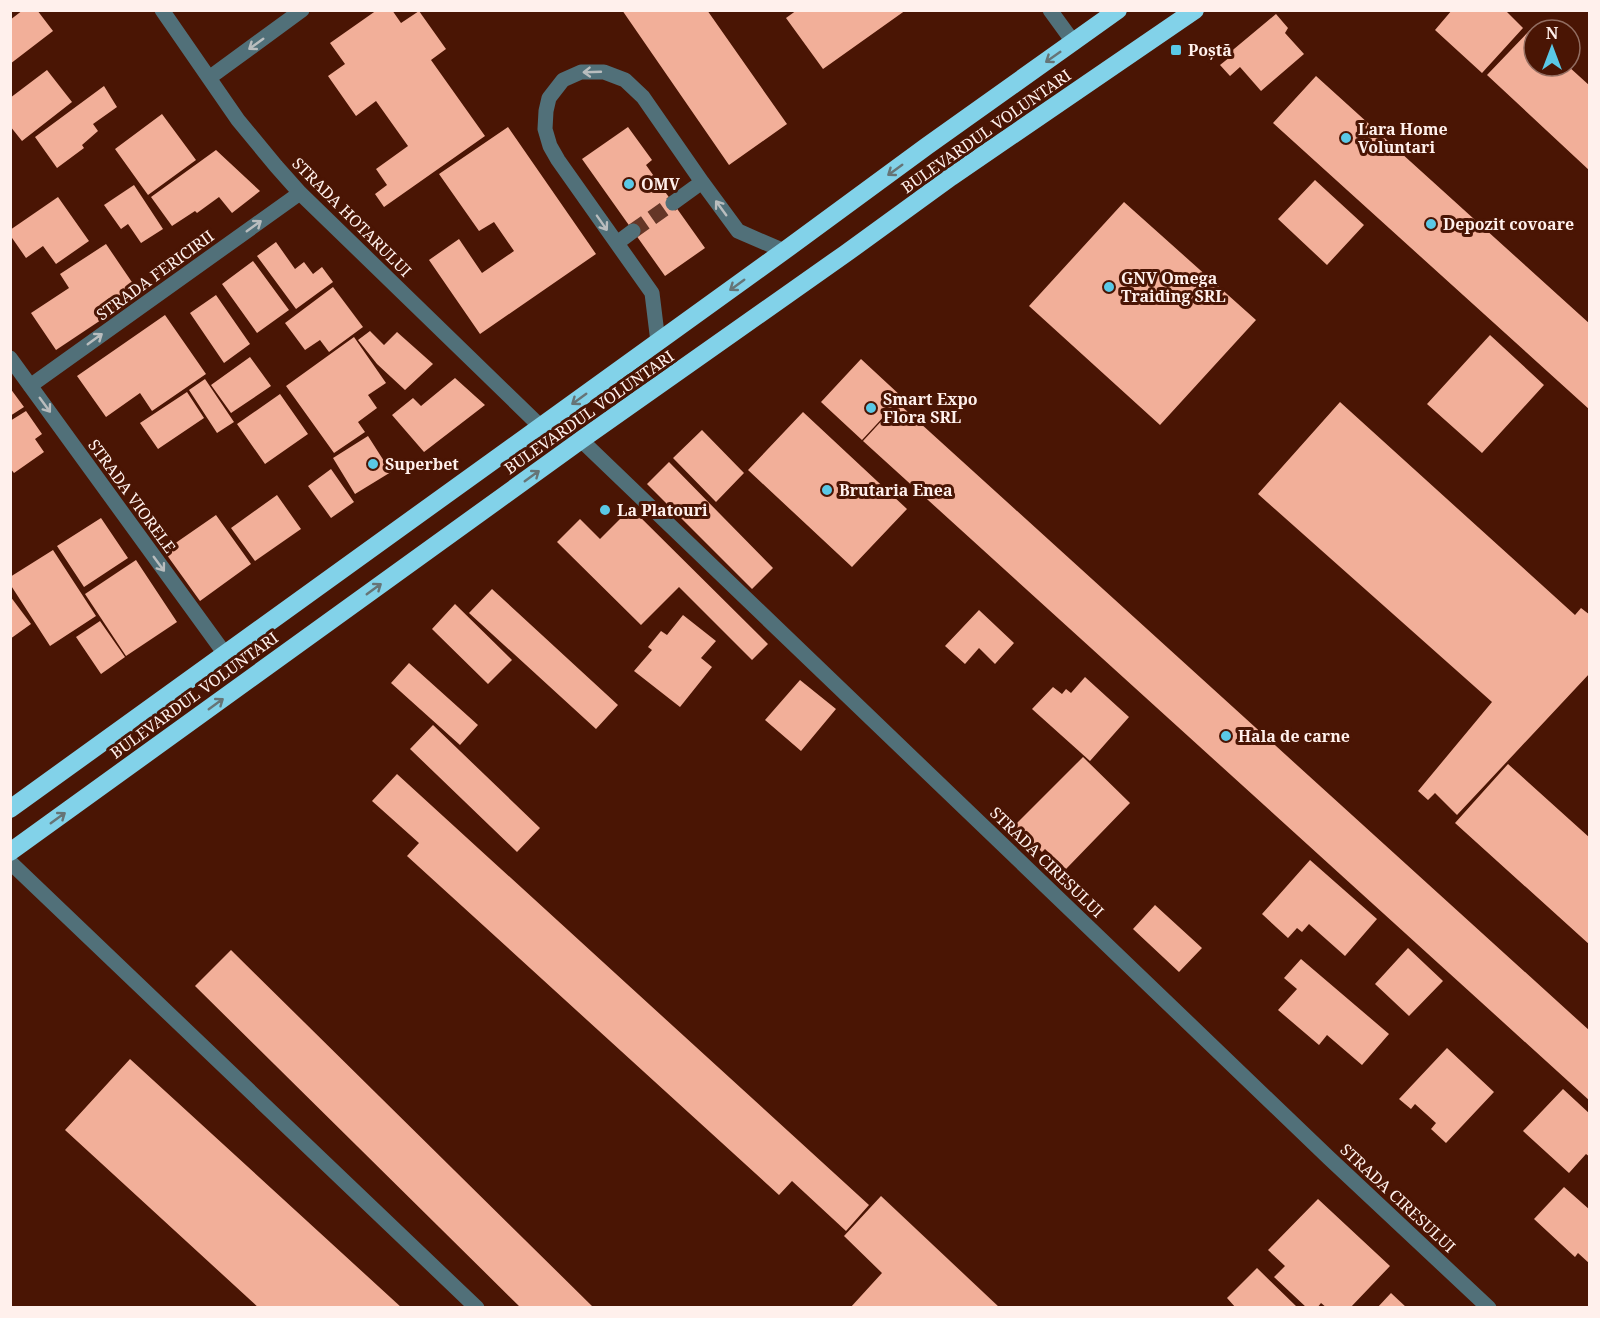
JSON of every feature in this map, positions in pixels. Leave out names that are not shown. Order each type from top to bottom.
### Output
[{"type":"highway","name":"BULEVARDUL VOLUNTARI","points":[[10,809],[1118,10]]},
{"type":"highway","name":"BULEVARDUL VOLUNTARI","points":[[10,852],[581,440],[951,177],[1195,10]]},
{"type":"street","name":"STRADA HOTARULUI","points":[[162,10],[238,120],[300,193],[541,427]]},
{"type":"street","points":[[209,78],[302,10]]},
{"type":"street","points":[[1050,10],[1074,43]]},
{"type":"street","points":[[658,342],[652,293],[550,146],[545,129],[546,111],[549,98],[563,80],[581,72],[604,72],[625,80],[643,97],[738,231],[784,251]]},
{"type":"street","points":[[673,203],[702,182]]},
{"type":"street","name":"STRADA FERICIRII","points":[[30,386],[300,193]]},
{"type":"street","points":[[616,243],[633,231]]},
{"type":"street","name":"STRADA VIORELE","points":[[10,358],[225,654]]},
{"type":"street","name":"STRADA CIRESULUI","points":[[581,440],[1488,1308]]},
{"type":"street","points":[[10,862],[477,1308]]},
{"type":"building","points":[[23,10],[37,10],[53,31],[10,64],[10,20]]},
{"type":"building","points":[[377,10],[392,10],[401,23],[419,11],[446,49],[431,60],[485,136],[384,207],[375,194],[387,185],[376,169],[408,146],[376,101],[356,116],[328,76],[345,64],[330,43]]},
{"type":"building","points":[[622,10],[707,10],[787,124],[729,165]]},
{"type":"building","points":[[797,10],[906,10],[823,69],[786,18]]},
{"type":"building","points":[[1452,10],[1505,10],[1522,27],[1482,73],[1435,30]]},
{"type":"building","points":[[1276,14],[1288,28],[1285,33],[1304,54],[1261,91],[1240,67],[1230,76],[1220,65],[1230,57],[1228,54]]},
{"type":"building","points":[[1522,38],[1522,78],[1581,78],[1590,86],[1590,171],[1487,75]]},
{"type":"building","points":[[47,70],[72,102],[22,141],[10,126],[10,98]]},
{"type":"building","name":"Depozit covoare","points":[[1316,76],[1590,324],[1590,410],[1273,123]]},
{"type":"building","points":[[104,86],[117,107],[93,124],[98,131],[82,145],[84,148],[57,168],[35,137]]},
{"type":"building","points":[[162,114],[196,160],[148,195],[115,149]]},
{"type":"building","points":[[508,127],[596,254],[480,334],[429,260],[459,239],[482,273],[514,251],[494,222],[479,231],[439,174]]},
{"type":"building","name":"OMV","points":[[628,127],[652,160],[646,165],[705,248],[665,276],[582,159]]},
{"type":"building","points":[[216,150],[260,191],[232,213],[219,197],[197,213],[195,211],[172,226],[151,197]]},
{"type":"building","points":[[1315,180],[1364,225],[1327,265],[1278,219]]},
{"type":"building","points":[[134,185],[163,229],[141,243],[128,224],[121,229],[104,205]]},
{"type":"building","points":[[58,197],[89,241],[56,264],[43,246],[26,258],[10,235],[10,230]]},
{"type":"building","points":[[1124,202],[1256,320],[1160,425],[1029,306]]},
{"type":"building","points":[[276,242],[295,269],[304,262],[313,274],[322,267],[333,282],[296,309],[257,256]]},
{"type":"building","points":[[106,244],[140,294],[56,350],[31,313],[69,288],[60,274]]},
{"type":"building","points":[[253,261],[289,310],[257,333],[222,284]]},
{"type":"building","points":[[333,287],[363,327],[329,352],[320,340],[305,350],[285,323]]},
{"type":"building","points":[[216,295],[250,344],[224,363],[190,313]]},
{"type":"building","points":[[165,315],[206,374],[152,411],[140,393],[106,417],[77,376]]},
{"type":"building","points":[[370,331],[384,345],[397,332],[433,364],[405,390],[377,364],[358,340]]},
{"type":"building","points":[[1490,335],[1544,385],[1482,453],[1427,404]]},
{"type":"building","points":[[354,337],[386,383],[368,395],[377,408],[358,422],[365,432],[334,453],[286,386]]},
{"type":"building","points":[[250,357],[271,386],[231,413],[211,385]]},
{"type":"building","points":[[861,359],[902,397],[862,440],[821,402]]},
{"type":"building","points":[[455,378],[485,405],[424,452],[392,415],[413,398],[421,406]]},
{"type":"building","points":[[205,379],[234,422],[217,433],[189,390]]},
{"type":"building","points":[[10,388],[24,407],[10,416]]},
{"type":"building","points":[[187,392],[204,418],[158,449],[140,423]]},
{"type":"building","points":[[280,394],[308,434],[265,464],[237,424]]},
{"type":"building","points":[[1340,402],[1575,615],[1581,608],[1590,615],[1590,673],[1457,815],[1435,793],[1428,800],[1418,791],[1492,702],[1258,494]]},
{"type":"building","name":"Hala de carne","points":[[898,403],[1590,1031],[1590,1101],[863,441]]},
{"type":"building","points":[[26,411],[42,434],[35,439],[44,452],[14,473],[10,468],[10,421]]},
{"type":"building","name":"Brutaria Enea","points":[[803,412],[907,509],[852,567],[748,470]]},
{"type":"building","points":[[702,430],[744,473],[716,502],[673,458]]},
{"type":"building","points":[[368,436],[391,472],[355,494],[333,458]]},
{"type":"building","points":[[669,462],[773,568],[752,589],[647,484]]},
{"type":"building","points":[[331,469],[354,502],[331,518],[308,486]]},
{"type":"building","points":[[277,495],[301,529],[255,561],[231,528]]},
{"type":"building","points":[[631,508],[768,644],[752,660],[679,587],[641,625],[557,542],[580,519],[600,539]]},
{"type":"building","points":[[216,515],[251,564],[200,601],[164,551]]},
{"type":"building","points":[[101,518],[128,558],[84,587],[57,546]]},
{"type":"building","points":[[53,550],[96,616],[50,646],[10,584],[10,577]]},
{"type":"building","points":[[136,560],[177,622],[126,656],[85,594]]},
{"type":"building","points":[[492,589],[618,705],[596,729],[469,613]]},
{"type":"building","points":[[10,596],[31,624],[10,639]]},
{"type":"building","points":[[455,604],[512,660],[488,684],[432,629]]},
{"type":"building","points":[[979,610],[1014,643],[995,664],[979,648],[965,664],[945,646]]},
{"type":"building","points":[[683,615],[716,641],[701,658],[712,667],[680,707],[634,671],[652,650],[648,647],[661,631],[667,635]]},
{"type":"building","points":[[100,621],[125,657],[101,674],[76,637]]},
{"type":"building","points":[[409,663],[478,725],[460,745],[391,683]]},
{"type":"building","points":[[1085,677],[1129,717],[1090,761],[1032,709],[1053,687],[1062,694],[1066,689],[1071,693]]},
{"type":"building","points":[[800,680],[836,709],[801,751],[765,720]]},
{"type":"building","points":[[433,725],[540,828],[517,852],[410,749]]},
{"type":"building","points":[[1083,757],[1130,803],[1066,869],[1045,849],[1042,852],[1014,826]]},
{"type":"building","points":[[1508,764],[1590,838],[1590,945],[1455,823]]},
{"type":"building","points":[[397,774],[869,1205],[846,1231],[792,1181],[779,1195],[407,856],[419,843],[372,801]]},
{"type":"building","points":[[1310,860],[1377,919],[1345,956],[1309,924],[1302,932],[1297,928],[1288,938],[1262,914]]},
{"type":"building","points":[[1155,905],[1202,948],[1179,972],[1133,929]]},
{"type":"building","points":[[1408,948],[1443,981],[1409,1016],[1375,984]]},
{"type":"building","points":[[231,950],[594,1308],[521,1308],[195,986]]},
{"type":"building","points":[[1301,959],[1389,1034],[1362,1065],[1327,1035],[1319,1045],[1278,1010],[1297,989],[1284,978]]},
{"type":"building","points":[[1447,1048],[1494,1092],[1446,1143],[1431,1129],[1436,1123],[1415,1104],[1411,1109],[1399,1099]]},
{"type":"building","points":[[130,1059],[402,1308],[259,1308],[65,1130]]},
{"type":"building","points":[[1563,1089],[1590,1114],[1590,1157],[1586,1154],[1569,1173],[1523,1131]]},
{"type":"building","points":[[1564,1187],[1590,1210],[1590,1264],[1578,1253],[1575,1257],[1534,1219]]},
{"type":"building","points":[[881,1196],[1000,1308],[850,1308],[882,1273],[844,1236]]},
{"type":"building","points":[[1318,1199],[1390,1266],[1350,1308],[1327,1308],[1321,1303],[1317,1308],[1307,1308],[1274,1277],[1285,1266],[1268,1250]]},
{"type":"building","points":[[1257,1268],[1298,1308],[1236,1308],[1227,1298]]},
{"type":"building","points":[[1391,1293],[1407,1308],[1377,1308]]},
{"type":"tunnel","points":[[633,231],[673,203]]},
{"type":"place","name":"Poștă","points":[[1176,50]]},
{"type":"place","name":"Lara Home Voluntari","points":[[1346,138]]},
{"type":"place","name":"OMV","points":[[629,184]]},
{"type":"place","name":"Depozit covoare","points":[[1431,224]]},
{"type":"place","name":"GNV Omega Traiding SRL","points":[[1109,287]]},
{"type":"place","name":"Smart Expo Flora SRL","points":[[871,408]]},
{"type":"place","name":"Superbet","points":[[373,464]]},
{"type":"place","name":"Brutaria Enea","points":[[827,490]]},
{"type":"place","name":"La Platouri","points":[[605,510]]},
{"type":"place","name":"Hala de carne","points":[[1226,736]]}]
